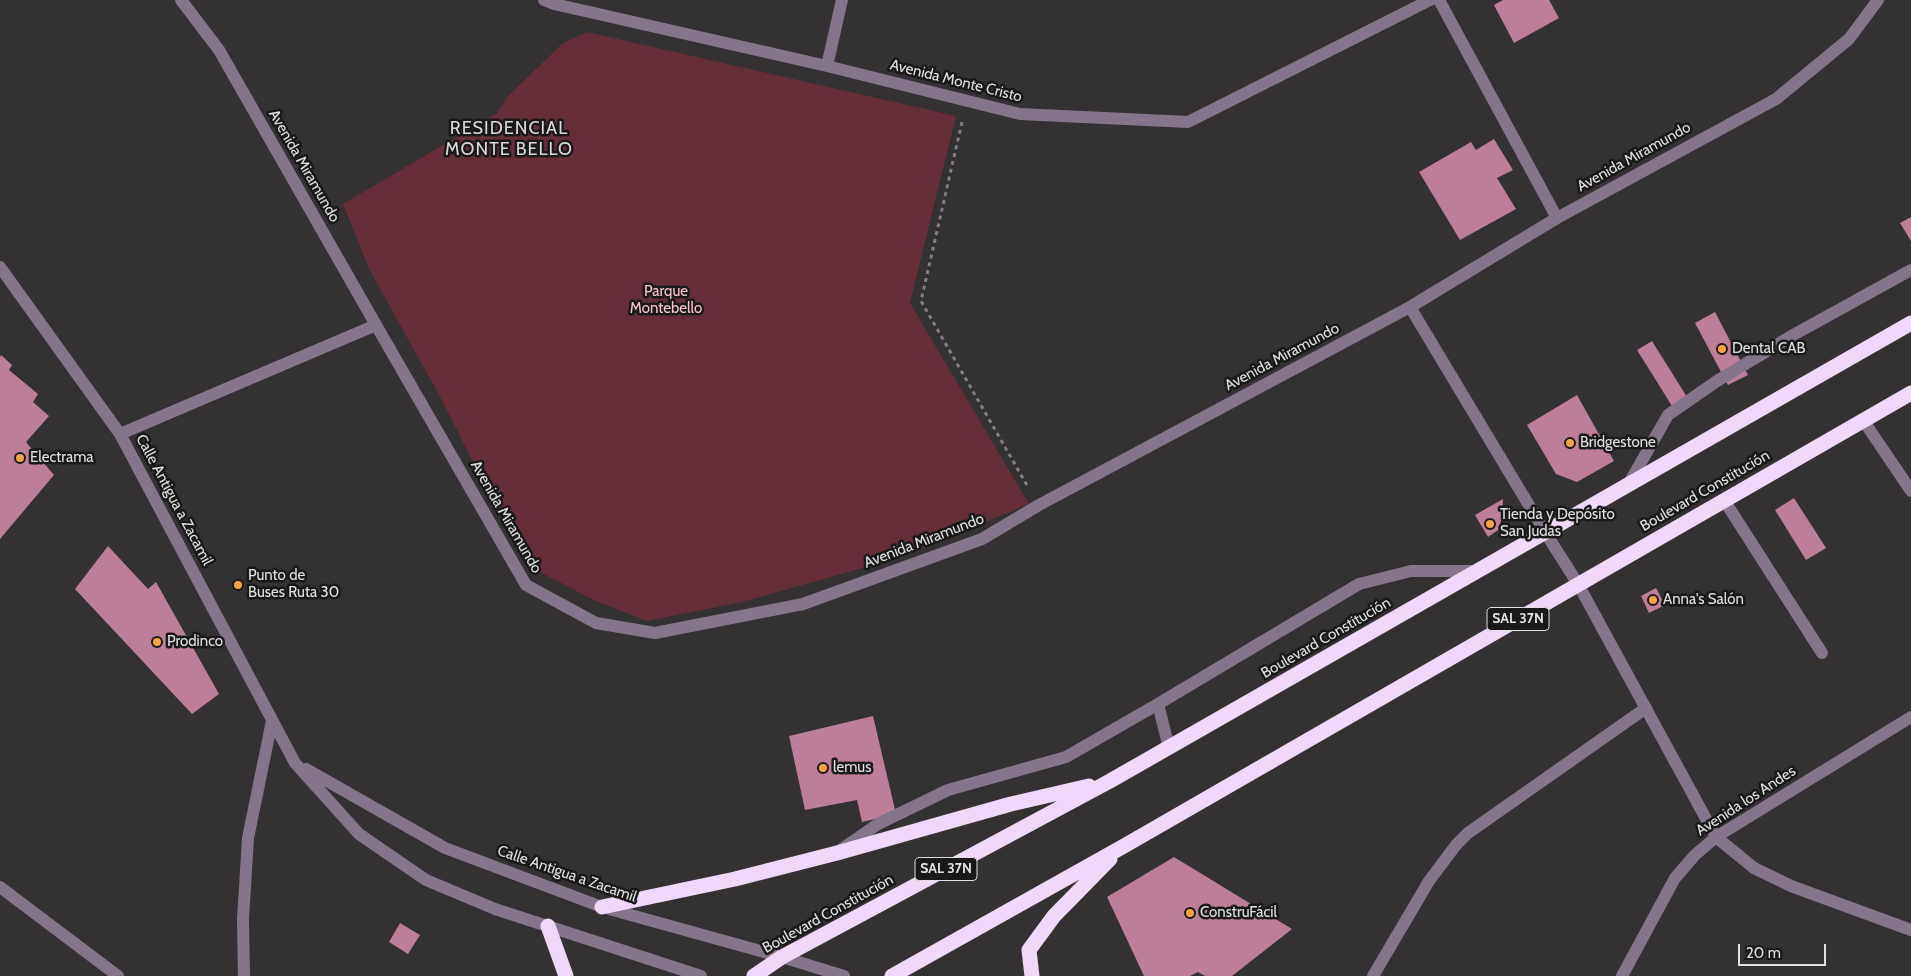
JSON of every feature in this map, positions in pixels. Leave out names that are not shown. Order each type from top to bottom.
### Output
[{"type":"highway","name":"Boulevard Constitución","points":[[754,976],[782,957],[1169,748],[1911,323]]},
{"type":"highway","name":"Boulevard Constitución","points":[[892,976],[1124,846],[1911,392]]},
{"type":"highway","points":[[602,906],[735,879],[837,853],[1011,804],[1110,781]]},
{"type":"highway","points":[[1032,976],[1029,950],[1054,916],[1124,846]]},
{"type":"highway","points":[[548,926],[566,976]]},
{"type":"street","name":"Avenida Miramundo","points":[[181,0],[219,50],[526,585],[596,623],[655,633],[803,604],[982,539],[1039,505],[1410,307],[1557,218],[1776,99],[1849,39],[1878,0]]},
{"type":"street","name":"Avenida Monte Cristo","points":[[544,0],[554,4],[827,66],[1020,114],[1188,122],[1430,0]]},
{"type":"street","points":[[827,66],[842,0]]},
{"type":"street","points":[[1439,0],[1557,218]]},
{"type":"street","name":"Calle Antigua a Zacamil","points":[[0,267],[120,434],[295,763],[360,834],[426,880],[495,909],[700,976]]},
{"type":"street","points":[[1628,485],[1668,415],[1717,381],[1795,334],[1911,270]]},
{"type":"street","points":[[1410,307],[1578,584],[1716,837],[1754,868],[1791,886],[1911,930]]},
{"type":"street","points":[[120,434],[376,325]]},
{"type":"street","points":[[1864,420],[1911,491]]},
{"type":"street","points":[[1724,500],[1822,653]]},
{"type":"street","points":[[837,853],[878,824],[948,790],[1066,757],[1359,584],[1412,571],[1478,571]]},
{"type":"street","points":[[1158,704],[1169,748]]},
{"type":"street","points":[[1373,976],[1428,881],[1456,845],[1468,833],[1646,708]]},
{"type":"street","name":"Avenida los Andes","points":[[1622,976],[1675,878],[1695,855],[1716,837],[1911,717]]},
{"type":"street","points":[[244,976],[243,919],[248,838],[272,721]]},
{"type":"street","name":"Calle Antigua a Zacamil","points":[[295,763],[445,848],[602,906],[844,976]]},
{"type":"street","points":[[0,887],[118,976]]},
{"type":"path","points":[[966,101],[922,301],[1039,505]]},
{"type":"green space","name":"Parque Montebello","points":[[587,32],[956,116],[910,303],[1029,504],[898,558],[742,602],[647,621],[596,601],[540,572],[519,552],[438,393],[369,269],[343,204],[496,114],[508,96],[563,43]]},
{"type":"building","points":[[1503,0],[1549,0],[1559,18],[1514,43],[1494,5]]},
{"type":"building","points":[[1494,139],[1513,170],[1497,178],[1516,209],[1460,240],[1419,172],[1471,142],[1476,150]]},
{"type":"building","points":[[1911,217],[1911,241],[1900,223]]},
{"type":"building","name":"Dental CAB","points":[[1715,312],[1748,375],[1728,385],[1695,323]]},
{"type":"building","points":[[1652,341],[1687,397],[1672,406],[1637,350]]},
{"type":"building","name":"Electrama","points":[[1,355],[12,365],[9,370],[38,394],[33,402],[49,416],[26,442],[54,475],[0,539],[0,357]]},
{"type":"building","name":"Bridgestone","points":[[1577,395],[1614,461],[1577,482],[1556,474],[1527,425]]},
{"type":"building","points":[[1794,498],[1826,548],[1806,560],[1775,510]]},
{"type":"building","name":"Tienda y Depósito San Judas","points":[[1503,499],[1502,518],[1498,530],[1488,537],[1475,515]]},
{"type":"building","name":"Prodinco","points":[[108,546],[148,589],[156,582],[219,694],[192,714],[75,589]]},
{"type":"building","name":"Anna's Salón","points":[[1656,588],[1665,605],[1649,613],[1641,596]]},
{"type":"building","points":[[873,716],[896,814],[862,822],[857,800],[805,810],[789,736]]},
{"type":"building","name":"ConstruFácil","points":[[1174,857],[1292,929],[1232,976],[1205,976],[1198,972],[1190,976],[1144,976],[1107,897]]},
{"type":"building","points":[[400,923],[420,935],[408,954],[389,942]]},
{"type":"place","name":"Dental CAB","points":[[1722,349]]},
{"type":"place","name":"Bridgestone","points":[[1570,443]]},
{"type":"place","name":"Electrama","points":[[20,458]]},
{"type":"place","name":"Tienda y Depósito San Judas","points":[[1490,524]]},
{"type":"place","name":"Punto de Buses Ruta 30","points":[[238,585]]},
{"type":"place","name":"Anna's Salón","points":[[1653,600]]},
{"type":"place","name":"Prodinco","points":[[157,642]]},
{"type":"place","name":"lemus","points":[[823,768]]},
{"type":"place","name":"ConstruFácil","points":[[1190,913]]},
{"type":"district","name":"RESIDENCIAL MONTE BELLO","points":[[509,139]]}]
